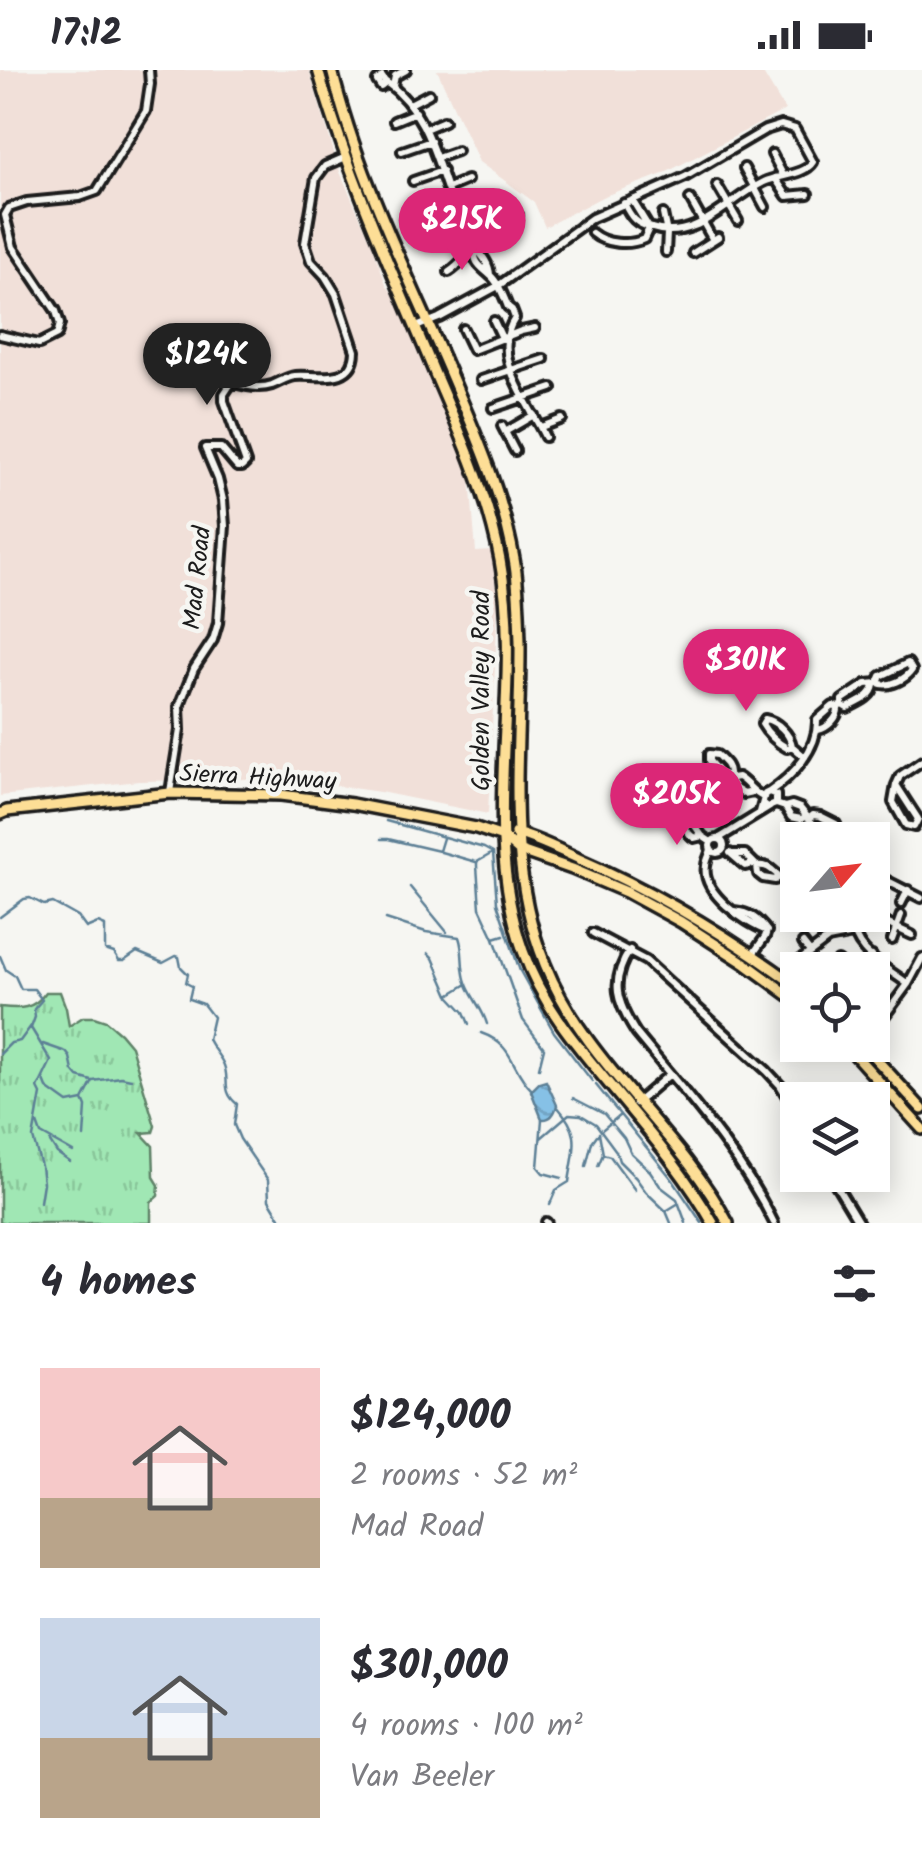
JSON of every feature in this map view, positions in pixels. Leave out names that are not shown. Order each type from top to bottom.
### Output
[{"type":"main road","name":"Golden Valley Road","points":[[318,70],[346,158],[473,464],[492,521],[506,610],[502,787],[507,890],[523,952],[562,1027],[694,1170],[728,1223]]},
{"type":"main road","name":"Golden Valley Road","points":[[332,70],[344,118],[370,186],[486,459],[505,518],[515,561],[519,605],[518,850],[526,902],[547,969],[566,1008],[713,1223]]},
{"type":"main road","name":"Sierra Highway","points":[[2,810],[170,793],[281,795],[453,823],[504,837],[518,850],[608,884],[681,922],[780,989]]},
{"type":"main road","points":[[504,837],[517,832],[630,881],[687,912],[780,974]]},
{"type":"main road","points":[[868,1062],[922,1129]]},
{"type":"main road","points":[[872,1062],[922,1109]]},
{"type":"street","points":[[0,335],[39,344],[56,335],[60,327],[56,311],[13,247],[5,216],[9,208],[97,191],[146,111],[149,70]]},
{"type":"street","points":[[406,70],[390,84],[410,104],[425,129],[458,216],[474,246],[474,258],[498,286],[508,307],[505,344],[512,369],[522,398],[545,437]]},
{"type":"street","points":[[410,104],[430,94]]},
{"type":"street","points":[[394,121],[416,112]]},
{"type":"street","points":[[425,129],[444,121]]},
{"type":"street","points":[[416,328],[498,286],[592,218],[685,176],[765,130],[780,126],[795,129],[813,162],[808,169],[755,187],[704,222],[679,232],[648,228],[628,202]]},
{"type":"street","points":[[402,151],[430,141]]},
{"type":"street","points":[[437,158],[456,151]]},
{"type":"street","points":[[772,154],[787,196],[808,194]]},
{"type":"street","name":"Mad Road","points":[[170,793],[180,730],[179,708],[194,668],[213,640],[218,623],[225,526],[218,479],[205,448],[222,448],[237,467],[246,464],[224,394],[232,382],[262,387],[292,376],[326,378],[348,368],[355,358],[336,294],[312,261],[305,242],[316,178],[324,166],[346,158]]},
{"type":"street","points":[[744,168],[765,206]]},
{"type":"street","points":[[413,181],[442,172]]},
{"type":"street","points":[[448,188],[468,180]]},
{"type":"street","points":[[717,185],[738,221]]},
{"type":"street","points":[[422,212],[452,200]]},
{"type":"street","points":[[690,200],[716,238],[692,253]]},
{"type":"street","points":[[458,216],[481,208]]},
{"type":"street","points":[[662,214],[666,252]]},
{"type":"street","points":[[449,272],[460,265],[474,246],[497,242],[518,215]]},
{"type":"street","points":[[434,240],[464,228]]},
{"type":"street","points":[[592,233],[599,239],[637,242],[644,239],[648,228]]},
{"type":"street","points":[[494,320],[506,334]]},
{"type":"street","points":[[463,330],[473,350],[506,334],[535,328]]},
{"type":"street","points":[[481,380],[544,358]]},
{"type":"street","points":[[493,408],[552,388]]},
{"type":"street","points":[[515,451],[503,429],[534,415]]},
{"type":"street","points":[[541,427],[562,419]]},
{"type":"street","points":[[753,954],[766,930],[743,920],[723,903],[706,878],[706,866],[731,832],[760,813],[772,799],[805,757],[818,730],[827,726],[840,706],[847,708],[868,696],[880,676],[903,664],[908,663],[912,670],[890,684],[876,684]]},
{"type":"street","points":[[792,746],[787,748],[775,740],[763,727],[765,719],[787,734],[792,746],[805,757]]},
{"type":"street","points":[[896,785],[918,818],[914,827],[906,825],[893,802],[896,785],[900,776],[922,762]]},
{"type":"street","points":[[730,777],[742,779],[753,792],[772,799],[791,817],[808,818]]},
{"type":"street","points":[[665,802],[676,806],[684,821],[693,823],[718,849],[746,866],[768,866],[780,877]]},
{"type":"street","points":[[901,904],[908,876]]},
{"type":"street","points":[[890,881],[922,898]]},
{"type":"street","points":[[892,940],[901,915]]},
{"type":"street","points":[[890,925],[912,936]]},
{"type":"street","points":[[828,932],[828,940]]},
{"type":"street","points":[[592,933],[646,961],[780,1085]]},
{"type":"street","points":[[803,943],[810,952],[828,940],[853,934],[866,952]]},
{"type":"street","points":[[630,950],[618,973],[621,1006],[636,1033],[736,1157],[774,1223]]},
{"type":"street","points":[[890,1008],[922,958]]},
{"type":"street","points":[[890,970],[908,984]]},
{"type":"street","points":[[634,1105],[670,1074]]},
{"type":"street","points":[[840,1192],[859,1223]]},
{"type":"shaded area","points":[[0,70],[309,70],[340,172],[459,445],[470,478],[476,552],[491,551],[498,602],[488,814],[303,781],[139,781],[0,796]]},
{"type":"shaded area","points":[[437,70],[761,70],[785,110],[663,174],[602,197],[545,227],[534,202],[479,162]]},
{"type":"green space","points":[[46,992],[60,992],[69,1026],[83,1017],[94,1017],[106,1021],[131,1046],[155,1126],[153,1132],[141,1133],[153,1146],[154,1177],[159,1185],[158,1196],[151,1202],[151,1223],[0,1223],[0,1007],[26,1007]]},
{"type":"water","points":[[546,1081],[557,1105],[552,1115],[542,1119],[531,1091]]},
{"type":"waterway","points":[[386,821],[493,853]]},
{"type":"waterway","points":[[381,839],[439,851],[443,838]]},
{"type":"waterway","points":[[441,852],[476,862]]},
{"type":"waterway","points":[[493,853],[497,903],[520,971],[554,1032],[592,1081]]},
{"type":"waterway","points":[[491,854],[477,862],[477,866],[480,908],[494,938]]},
{"type":"waterway","points":[[410,887],[447,932]]},
{"type":"waterway","points":[[0,917],[24,899],[44,905],[53,903],[78,917],[86,928],[98,923],[105,926],[105,950],[114,953],[119,961],[137,952],[163,963],[179,957],[188,974],[186,983],[192,986],[189,999],[203,1004],[213,1017],[208,1039],[223,1063],[227,1089],[237,1104],[234,1125],[268,1180],[269,1200],[283,1223]]},
{"type":"waterway","points":[[386,919],[426,932],[459,937],[465,979],[487,1024]]},
{"type":"waterway","points":[[504,935],[494,938],[523,1020],[544,1048],[539,1068]]},
{"type":"waterway","points":[[428,953],[449,995],[467,984]]},
{"type":"waterway","points":[[0,956],[21,989],[34,989],[42,1000],[34,1009],[31,1028],[51,1061],[38,1088],[41,1094],[33,1138],[43,1183],[40,1202]]},
{"type":"waterway","points":[[450,997],[469,1024]]},
{"type":"waterway","points":[[0,1054],[11,1043],[20,1041],[31,1026]]},
{"type":"waterway","points":[[481,1033],[500,1044],[532,1090]]},
{"type":"waterway","points":[[43,1044],[66,1052],[78,1077],[92,1081]]},
{"type":"waterway","points":[[43,1078],[47,1088],[68,1103],[83,1100],[93,1081],[131,1079]]},
{"type":"waterway","points":[[596,1085],[672,1179],[702,1223]]},
{"type":"waterway","points":[[573,1098],[604,1114],[631,1153],[677,1199],[686,1223]]},
{"type":"waterway","points":[[83,1100],[84,1137]]},
{"type":"waterway","points":[[550,1204],[556,1190],[569,1182],[574,1150],[571,1126],[557,1106]]},
{"type":"waterway","points":[[541,1138],[569,1114],[581,1115],[596,1124],[619,1161],[666,1211]]},
{"type":"waterway","points":[[603,1129],[620,1115]]},
{"type":"waterway","points":[[542,1119],[538,1167],[543,1173],[562,1178]]},
{"type":"waterway","points":[[37,1123],[41,1134],[73,1152]]},
{"type":"waterway","points":[[599,1133],[603,1154],[610,1156],[635,1190]]},
{"type":"waterway","points":[[586,1166],[597,1135]]},
{"type":"waterway","points":[[50,1142],[70,1162]]},
{"type":"waterway","points":[[598,1166],[603,1154]]},
{"type":"waterway","points":[[671,1223],[666,1211],[679,1203]]}]
